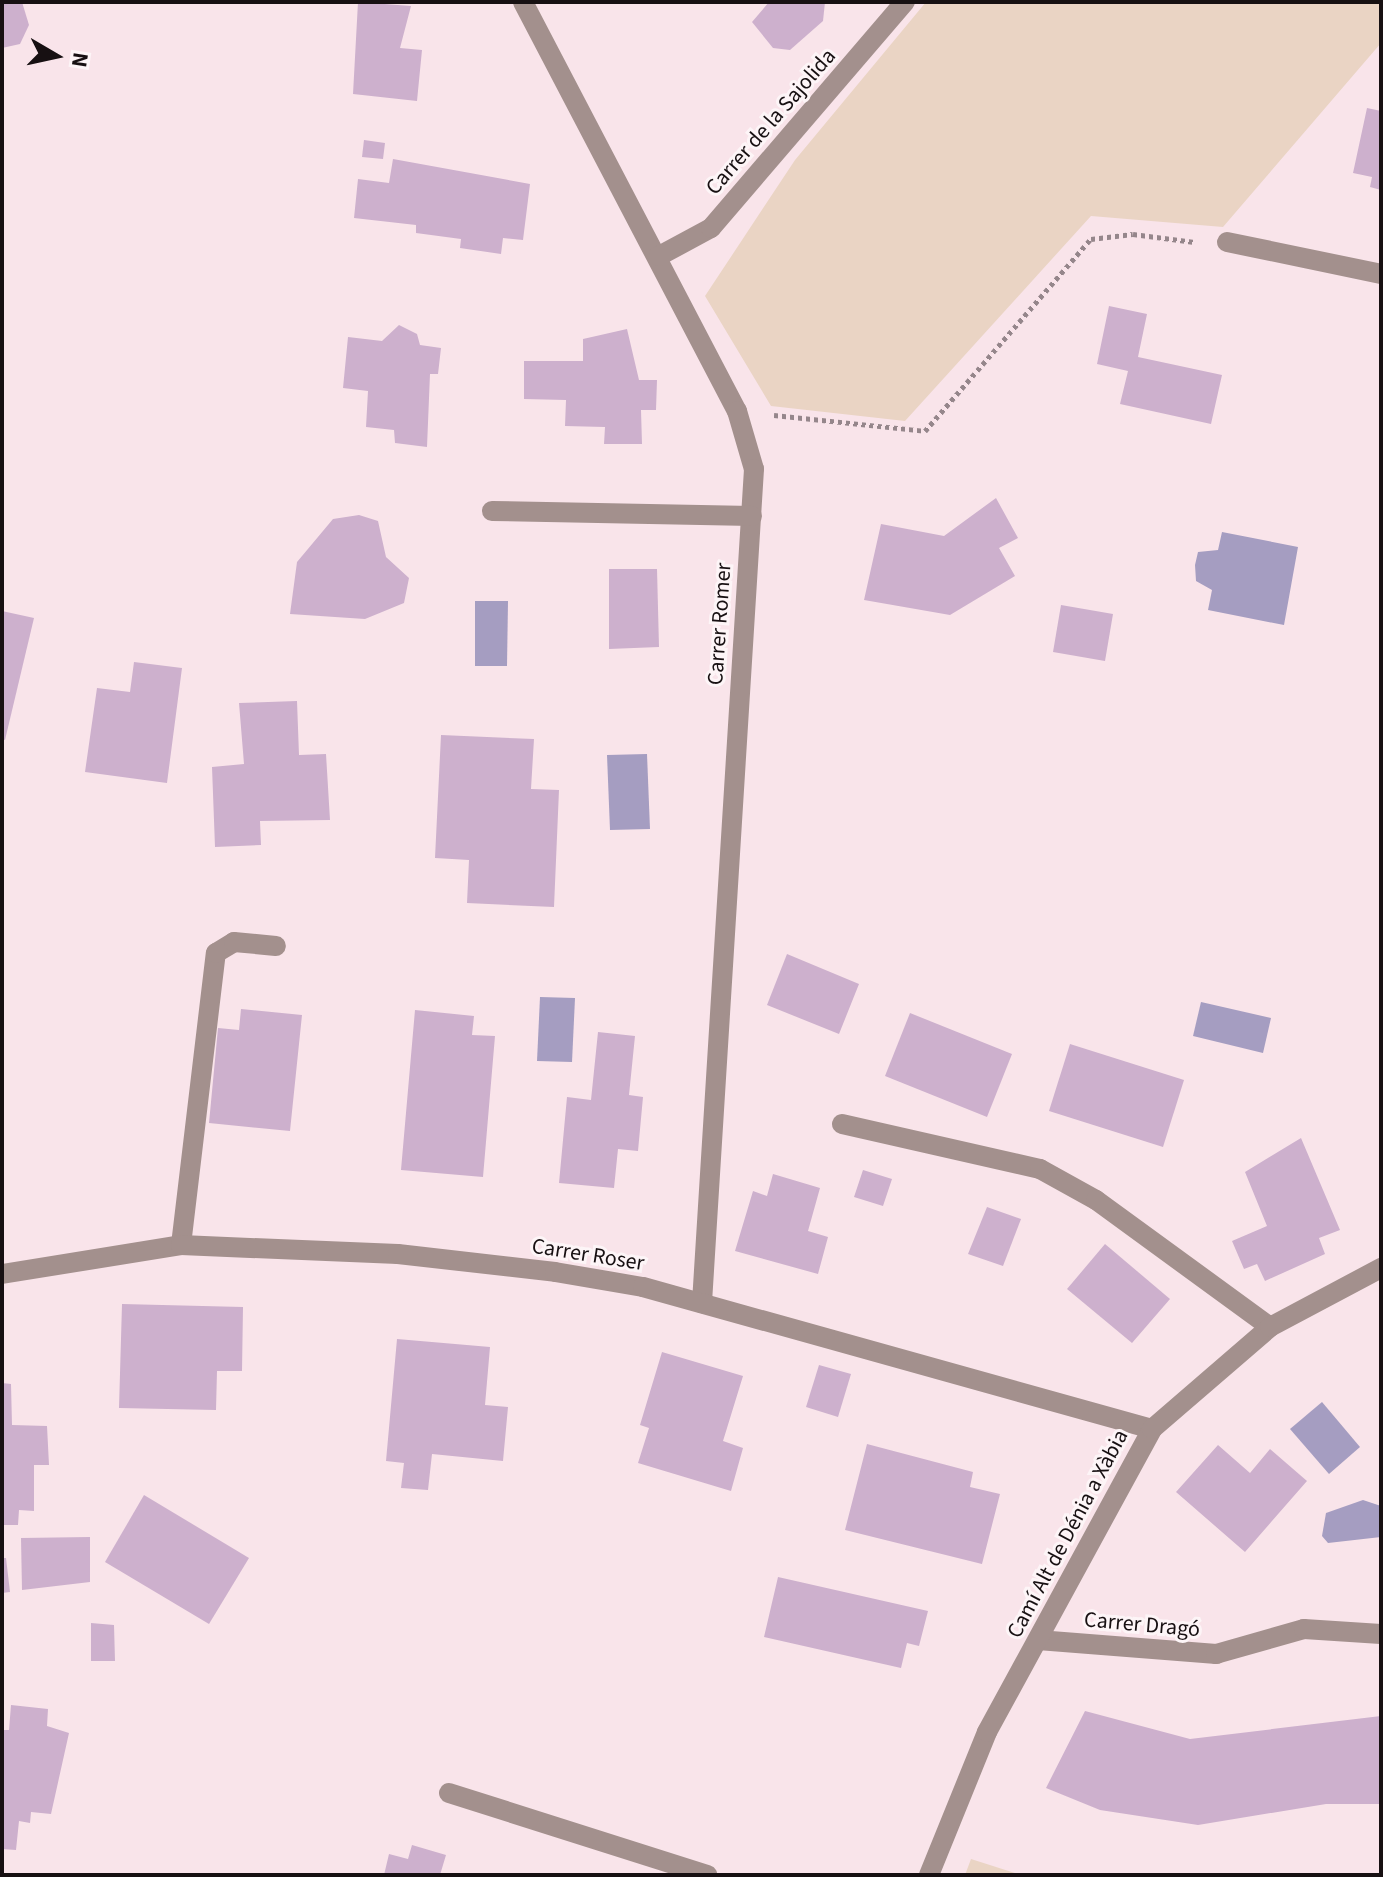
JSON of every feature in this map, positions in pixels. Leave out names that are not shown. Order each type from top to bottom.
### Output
[{"type":"street","name":"Carrer Romer","points":[[523,2],[659,256],[737,411],[754,469],[702,1303]]},
{"type":"street","name":"Carrer de la Sajolida","points":[[659,256],[711,228],[905,2]]},
{"type":"street","points":[[1227,242],[1381,274]]},
{"type":"street","points":[[492,511],[752,516]]},
{"type":"street","points":[[181,1245],[216,953],[234,942],[276,946]]},
{"type":"street","points":[[842,1124],[1040,1169],[1105,1206],[1270,1327]]},
{"type":"street","name":"Carrer Roser","points":[[2,1274],[181,1245],[398,1254],[555,1272],[702,1303],[1152,1429]]},
{"type":"street","name":"Camí Alt de Dénia a Xàbia","points":[[929,1875],[987,1732],[1152,1429],[1270,1327],[1381,1268]]},
{"type":"street","name":"Carrer Dragó","points":[[1038,1640],[1216,1654],[1304,1629],[1381,1634]]},
{"type":"street","points":[[449,1793],[707,1875]]},
{"type":"path","points":[[737,411],[925,431],[1091,239],[1133,234],[1227,242]]},
{"type":"shaded area","points":[[926,2],[1381,2],[1381,43],[1223,227],[1091,216],[905,421],[771,406],[705,296],[795,160]]},
{"type":"shaded area","points":[[1222,532],[1298,547],[1284,625],[1208,610],[1212,590],[1196,581],[1195,565],[1198,552],[1218,550]]},
{"type":"shaded area","points":[[475,601],[508,601],[507,666],[475,666]]},
{"type":"shaded area","points":[[647,754],[650,829],[610,830],[607,755]]},
{"type":"shaded area","points":[[540,997],[575,998],[572,1062],[537,1061]]},
{"type":"shaded area","points":[[1201,1002],[1271,1018],[1263,1053],[1193,1036]]},
{"type":"shaded area","points":[[1322,1402],[1360,1447],[1329,1474],[1290,1429]]},
{"type":"shaded area","points":[[1363,1500],[1381,1506],[1381,1537],[1328,1543],[1322,1536],[1326,1513]]},
{"type":"shaded area","points":[[971,1859],[1021,1875],[965,1875]]},
{"type":"building","points":[[2,2],[22,2],[29,25],[20,44],[2,48]]},
{"type":"building","points":[[358,2],[411,6],[400,48],[422,50],[417,101],[353,94]]},
{"type":"building","points":[[769,2],[825,2],[823,21],[790,50],[773,48],[752,22]]},
{"type":"building","points":[[1367,108],[1381,111],[1381,190],[1370,187],[1372,177],[1353,173]]},
{"type":"building","points":[[364,140],[385,143],[383,159],[362,157]]},
{"type":"building","points":[[393,159],[530,184],[523,240],[503,238],[501,254],[460,248],[461,239],[416,233],[416,225],[354,218],[358,179],[389,183]]},
{"type":"building","points":[[1109,306],[1147,314],[1138,357],[1222,375],[1211,424],[1120,404],[1128,371],[1097,364]]},
{"type":"building","points":[[399,325],[417,334],[420,345],[441,348],[438,374],[430,374],[427,447],[395,443],[394,430],[366,427],[368,391],[343,388],[348,337],[382,341]]},
{"type":"building","points":[[627,329],[639,380],[657,380],[656,410],[641,410],[642,444],[604,444],[605,427],[565,426],[566,400],[524,399],[524,361],[583,361],[583,339]]},
{"type":"building","points":[[996,498],[1018,538],[999,548],[1015,576],[950,615],[864,600],[881,524],[944,536]]},
{"type":"building","points":[[359,515],[378,521],[386,557],[409,578],[404,603],[365,619],[290,614],[297,562],[333,519]]},
{"type":"building","points":[[609,569],[657,569],[659,647],[609,649]]},
{"type":"building","points":[[1061,605],[1113,614],[1105,661],[1053,652]]},
{"type":"building","points":[[2,611],[34,618],[5,740],[2,739]]},
{"type":"building","points":[[134,662],[182,668],[167,783],[85,772],[97,688],[130,692]]},
{"type":"building","points":[[297,701],[299,755],[326,754],[330,820],[260,821],[261,845],[215,847],[212,767],[244,764],[239,703]]},
{"type":"building","points":[[441,735],[534,739],[531,789],[559,790],[554,907],[467,903],[469,860],[435,858]]},
{"type":"building","points":[[787,954],[859,984],[839,1034],[767,1005]]},
{"type":"building","points":[[241,1009],[302,1015],[290,1131],[209,1123],[218,1028],[239,1030]]},
{"type":"building","points":[[415,1010],[474,1016],[472,1035],[495,1036],[483,1177],[401,1170]]},
{"type":"building","points":[[910,1013],[1012,1054],[987,1117],[885,1076]]},
{"type":"building","points":[[598,1032],[635,1036],[629,1095],[643,1097],[638,1151],[618,1149],[614,1188],[559,1183],[567,1097],[591,1100]]},
{"type":"building","points":[[1070,1044],[1184,1080],[1163,1147],[1049,1111]]},
{"type":"building","points":[[1301,1138],[1340,1230],[1319,1238],[1325,1254],[1265,1281],[1257,1264],[1244,1269],[1232,1241],[1267,1226],[1245,1172]]},
{"type":"building","points":[[863,1170],[892,1179],[883,1206],[854,1197]]},
{"type":"building","points":[[773,1174],[820,1188],[808,1231],[828,1237],[818,1274],[735,1251],[753,1191],[767,1196]]},
{"type":"building","points":[[987,1207],[1021,1219],[1003,1266],[968,1254]]},
{"type":"building","points":[[1105,1244],[1170,1299],[1132,1343],[1067,1289]]},
{"type":"building","points":[[122,1304],[243,1307],[242,1371],[217,1371],[216,1410],[119,1408]]},
{"type":"building","points":[[397,1339],[490,1347],[485,1405],[508,1407],[503,1461],[432,1454],[428,1490],[401,1488],[404,1463],[386,1461]]},
{"type":"building","points":[[662,1352],[743,1376],[723,1441],[743,1448],[731,1491],[638,1463],[649,1428],[640,1425]]},
{"type":"building","points":[[819,1365],[851,1374],[838,1417],[806,1407]]},
{"type":"building","points":[[2,1383],[11,1384],[12,1425],[47,1426],[49,1465],[34,1465],[34,1511],[19,1510],[18,1525],[2,1525]]},
{"type":"building","points":[[867,1444],[973,1472],[970,1487],[1000,1494],[982,1564],[845,1530]]},
{"type":"building","points":[[1218,1445],[1250,1473],[1270,1449],[1307,1481],[1245,1552],[1176,1492]]},
{"type":"building","points":[[144,1495],[249,1558],[209,1624],[105,1562]]},
{"type":"building","points":[[90,1537],[90,1582],[22,1590],[21,1538]]},
{"type":"building","points":[[2,1558],[6,1558],[10,1592],[2,1593]]},
{"type":"building","points":[[778,1577],[928,1611],[919,1646],[907,1643],[901,1668],[764,1637]]},
{"type":"building","points":[[91,1623],[114,1625],[115,1661],[91,1661]]},
{"type":"building","points":[[11,1705],[48,1709],[47,1726],[69,1733],[51,1814],[31,1812],[30,1823],[19,1821],[16,1850],[2,1849],[2,1730],[9,1730]]},
{"type":"building","points":[[1085,1711],[1190,1739],[1381,1716],[1381,1804],[1326,1804],[1198,1825],[1100,1810],[1046,1788]]},
{"type":"building","points":[[412,1845],[446,1855],[440,1875],[384,1875],[389,1854],[408,1859]]}]
